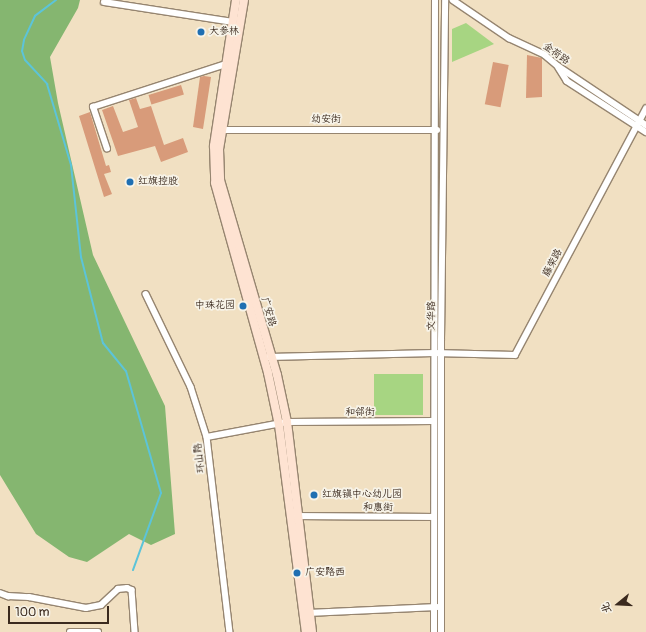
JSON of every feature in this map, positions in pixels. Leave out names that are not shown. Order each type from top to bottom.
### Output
[{"type":"street","name":"广安路","points":[[236,0],[229,63],[219,130],[220,180],[267,357],[283,424],[307,613],[312,632]]},
{"type":"street","name":"广安路","points":[[229,63],[244,0]]},
{"type":"street","name":"文华路","points":[[434,632],[436,129],[435,0]]},
{"type":"street","name":"文华路","points":[[441,632],[441,353],[445,0]]},
{"type":"street","name":"金荷路","points":[[453,0],[509,38],[545,55],[558,66],[638,123],[646,125]]},
{"type":"street","points":[[104,2],[233,22]]},
{"type":"street","points":[[107,149],[93,107],[229,63]]},
{"type":"street","name":"藤荣路","points":[[267,357],[434,353],[515,355],[646,109]]},
{"type":"street","points":[[638,123],[646,132]]},
{"type":"street","points":[[436,129],[443,137]]},
{"type":"street","name":"幼安街","points":[[219,130],[436,129]]},
{"type":"street","name":"环山路","points":[[146,294],[191,387],[207,437],[230,632]]},
{"type":"street","name":"和邻街","points":[[207,437],[283,424],[434,421]]},
{"type":"street","name":"和惠街","points":[[295,516],[434,517]]},
{"type":"street","points":[[0,593],[8,596],[29,597],[86,608],[101,605],[118,589],[127,588],[132,590],[135,632]]},
{"type":"street","points":[[307,613],[441,607]]},
{"type":"street","name":"广安路","points":[[306,632],[307,613]]},
{"type":"street","points":[[70,632],[98,632]]},
{"type":"green space","points":[[0,0],[80,0],[78,8],[50,57],[58,103],[93,255],[165,406],[175,534],[151,545],[129,534],[87,562],[69,557],[36,534],[0,475]]},
{"type":"green space","points":[[466,23],[494,44],[452,62],[452,29]]},
{"type":"green space","points":[[374,374],[423,374],[423,415],[374,415]]},
{"type":"building","points":[[527,55],[542,58],[542,97],[526,98]]},
{"type":"building","points":[[493,62],[509,65],[501,107],[485,104]]},
{"type":"building","points":[[200,77],[211,77],[203,129],[193,127]]},
{"type":"building","points":[[181,85],[184,95],[151,105],[148,95]]},
{"type":"building","points":[[136,98],[140,109],[151,106],[164,145],[183,138],[188,152],[161,162],[155,146],[118,156],[102,110],[113,106],[123,132],[138,127],[129,100]]},
{"type":"building","points":[[90,112],[106,166],[109,165],[111,172],[104,174],[112,194],[104,197],[79,116]]},
{"type":"waterway","points":[[56,0],[35,16],[24,40],[22,51],[25,60],[47,84],[71,165],[81,257],[103,343],[126,371],[161,493],[133,570]]},
{"type":"place","name":"大参林","points":[[201,32]]},
{"type":"place","name":"红旗控股","points":[[130,182]]},
{"type":"place","name":"中珠花园","points":[[243,306]]},
{"type":"place","name":"红旗镇中心幼儿园","points":[[314,495]]},
{"type":"place","name":"广安路西","points":[[297,573]]}]
